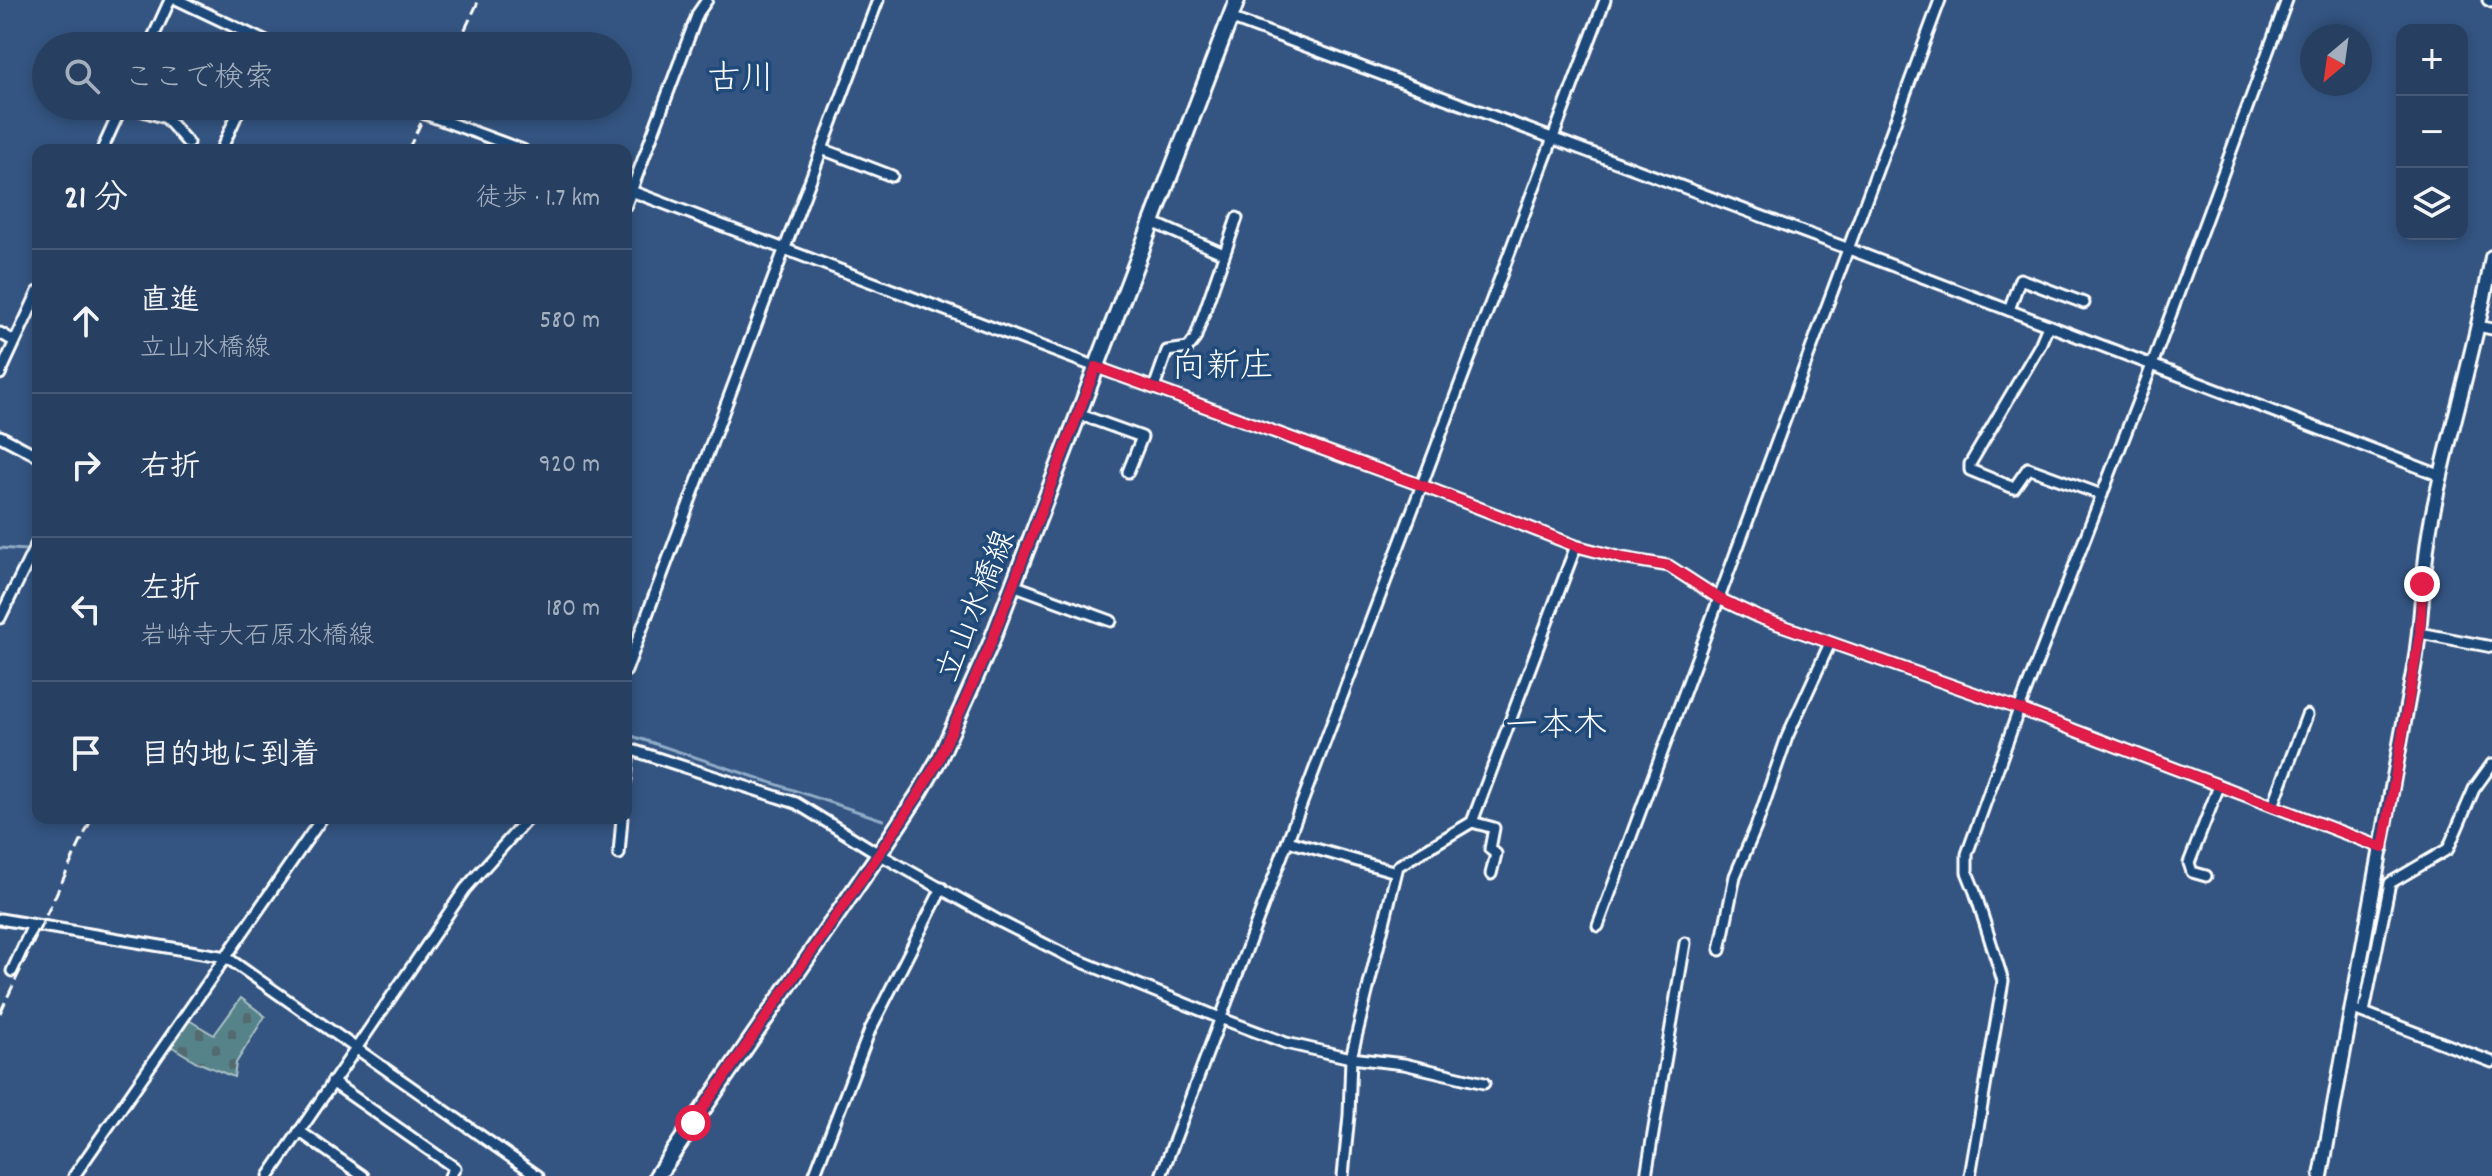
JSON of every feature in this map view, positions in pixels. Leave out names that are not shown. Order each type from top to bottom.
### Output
[{"type":"main road","name":"立山水橋線","points":[[657,1176],[879,854],[939,759],[1013,585],[1237,0]]},
{"type":"main road","points":[[2321,1176],[2358,1011],[2420,633],[2432,517],[2492,257]]},
{"type":"street","points":[[155,32],[170,0]]},
{"type":"street","points":[[178,0],[244,32]]},
{"type":"street","points":[[632,182],[698,13],[707,0]]},
{"type":"street","points":[[632,655],[878,0]]},
{"type":"street","points":[[1161,1176],[1605,0]]},
{"type":"street","points":[[1598,926],[1940,0]]},
{"type":"street","points":[[1970,1176],[2003,981],[1967,872],[1967,854],[2287,0]]},
{"type":"street","points":[[1230,18],[1849,249],[2442,476]]},
{"type":"street","points":[[105,144],[117,120]]},
{"type":"street","points":[[168,120],[188,143]]},
{"type":"street","points":[[224,144],[235,120]]},
{"type":"street","points":[[441,120],[507,144]]},
{"type":"street","points":[[822,149],[892,176]]},
{"type":"street","points":[[632,191],[1576,546],[1669,566],[1720,599],[1758,617],[2019,709],[2383,848]]},
{"type":"street","points":[[1154,388],[1167,351],[1188,348],[1195,339],[1237,218]]},
{"type":"street","points":[[1152,222],[1224,254]]},
{"type":"street","points":[[2009,310],[2020,279],[2084,303]]},
{"type":"street","points":[[0,374],[32,304]]},
{"type":"street","points":[[2048,326],[1970,464],[1970,470],[2014,488],[2028,468],[2102,495]]},
{"type":"street","points":[[2478,326],[2492,329]]},
{"type":"street","points":[[0,333],[14,341]]},
{"type":"street","points":[[1078,414],[1142,437],[1128,472]]},
{"type":"street","points":[[0,436],[32,453]]},
{"type":"street","points":[[1343,1176],[1351,1058],[1398,866],[1472,822],[1576,546]]},
{"type":"street","points":[[0,618],[32,553]]},
{"type":"street","points":[[1013,585],[1111,621]]},
{"type":"street","points":[[2420,633],[2492,647]]},
{"type":"street","points":[[1720,950],[1735,876],[1756,827],[1787,737],[1830,643]]},
{"type":"street","points":[[2273,806],[2307,715]]},
{"type":"street","points":[[632,749],[796,803],[997,920],[1068,956],[1220,1018],[1286,1043],[1351,1058],[1404,1064],[1484,1083]]},
{"type":"street","points":[[2492,764],[2474,789],[2448,849],[2390,883],[2358,1011],[2492,1062]]},
{"type":"street","points":[[2206,876],[2192,872],[2189,863],[2219,786]]},
{"type":"street","points":[[1472,822],[1494,828],[1490,849],[1496,854],[1491,874]]},
{"type":"street","points":[[74,1176],[318,824]]},
{"type":"street","points":[[269,1176],[465,889],[523,824]]},
{"type":"street","points":[[619,854],[622,824]]},
{"type":"street","points":[[1288,841],[1396,872]]},
{"type":"street","points":[[814,1176],[870,1030],[942,888]]},
{"type":"street","points":[[0,919],[226,957],[538,1176]]},
{"type":"street","points":[[12,971],[33,925]]},
{"type":"street","points":[[1646,1176],[1685,943]]},
{"type":"street","points":[[332,1082],[455,1168],[450,1176]]},
{"type":"street","points":[[299,1131],[363,1176]]},
{"type":"green space","points":[[241,998],[265,1016],[236,1063],[234,1077],[197,1062],[169,1045],[187,1019],[214,1035]]},
{"type":"waterway","points":[[0,548],[32,551]]},
{"type":"waterway","points":[[632,736],[883,820]]},
{"type":"railway","points":[[464,32],[479,0]]},
{"type":"railway","points":[[411,144],[422,120]]},
{"type":"railway","points":[[0,1013],[89,824]]},
{"type":"district","name":"古川","points":[[741,76]]},
{"type":"district","name":"向新庄","points":[[1223,364]]},
{"type":"district","name":"一本木","points":[[1556,723]]},
{"type":"route","points":[[693,1123],[879,854],[939,759],[990,645],[1096,367],[1423,486],[1576,546],[1669,566],[1720,599],[1758,617],[2019,709],[2383,848],[2420,633],[2422,584]]}]
